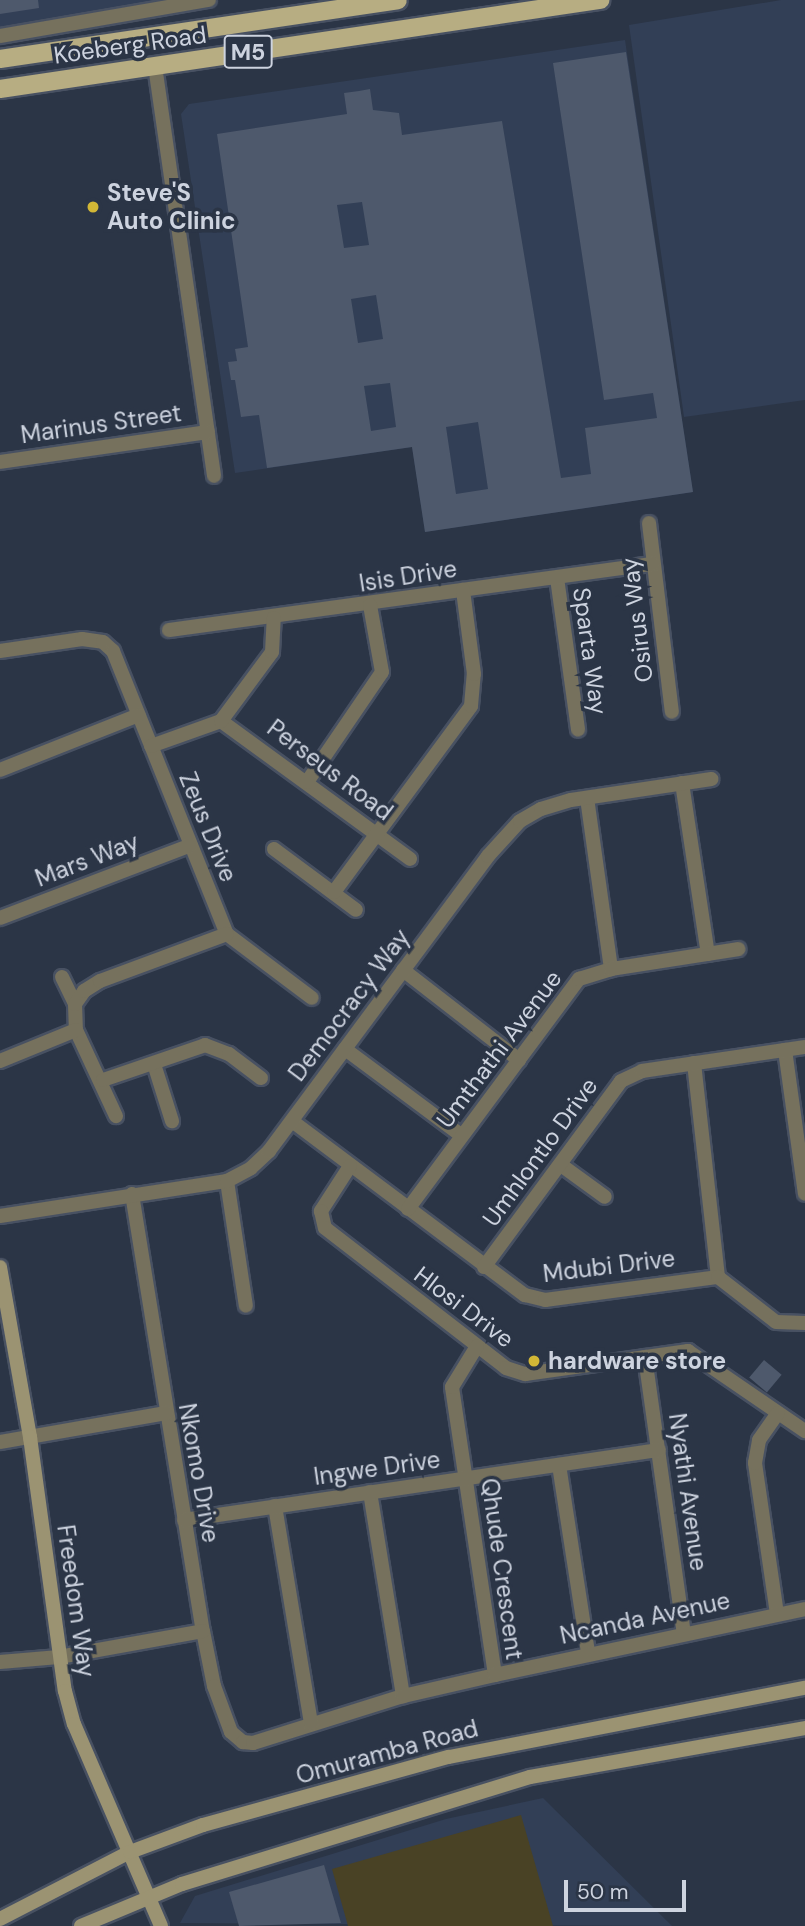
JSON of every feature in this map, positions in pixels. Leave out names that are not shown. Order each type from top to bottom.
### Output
[{"type":"main road","name":"Koeberg Road","points":[[0,59],[398,0]]},
{"type":"main road","name":"Koeberg Road","points":[[0,89],[600,0]]},
{"type":"main road","name":"Freedom Way","points":[[0,1267],[30,1437],[59,1657],[74,1724],[150,1895],[161,1926]]},
{"type":"main road","name":"Omuramba Road","points":[[0,1919],[130,1852],[203,1825],[449,1757],[805,1688]]},
{"type":"main road","points":[[81,1926],[150,1895],[530,1777],[805,1728]]},
{"type":"street","points":[[0,36],[209,0]]},
{"type":"street","name":"Marinus Street","points":[[155,66],[214,476]]},
{"type":"street","name":"Marinus Street","points":[[0,462],[208,432]]},
{"type":"street","name":"Osirus Way","points":[[649,523],[672,712]]},
{"type":"street","name":"Isis Drive","points":[[169,631],[653,564]]},
{"type":"street","name":"Sparta Way","points":[[557,578],[578,730]]},
{"type":"street","points":[[334,892],[475,695],[463,590]]},
{"type":"street","points":[[307,782],[382,672],[370,605]]},
{"type":"street","points":[[151,746],[221,720],[272,652],[274,618]]},
{"type":"street","name":"Zeus Drive","points":[[0,650],[62,640],[103,642],[118,659],[228,934]]},
{"type":"street","points":[[0,770],[139,715]]},
{"type":"street","name":"Perseus Road","points":[[221,720],[410,859]]},
{"type":"street","name":"Democracy Way","points":[[0,1216],[227,1181],[261,1159],[292,1122],[488,856],[520,821],[541,809],[587,798],[711,779]]},
{"type":"street","points":[[682,783],[708,954]]},
{"type":"street","points":[[587,798],[611,969]]},
{"type":"street","name":"Mars Way","points":[[0,918],[191,845]]},
{"type":"street","points":[[274,849],[356,910]]},
{"type":"street","points":[[75,1004],[84,991],[100,981],[228,934],[312,998]]},
{"type":"street","name":"Umthathi Avenue","points":[[408,1209],[579,979],[611,969],[738,949]]},
{"type":"street","points":[[403,970],[519,1060]]},
{"type":"street","points":[[62,977],[75,1004],[76,1030],[103,1080],[116,1116]]},
{"type":"street","points":[[0,1060],[76,1030]]},
{"type":"street","points":[[103,1080],[205,1045],[229,1054],[261,1078]]},
{"type":"street","name":"Umhlontlo Drive","points":[[484,1267],[621,1081],[642,1071],[805,1047]]},
{"type":"street","points":[[345,1049],[461,1135]]},
{"type":"street","points":[[785,1050],[805,1194]]},
{"type":"street","points":[[694,1063],[718,1277],[768,1318],[805,1323]]},
{"type":"street","points":[[153,1064],[173,1121]]},
{"type":"street","name":"Mdubi Drive","points":[[292,1122],[525,1295],[545,1300],[718,1277]]},
{"type":"street","points":[[561,1165],[604,1197]]},
{"type":"street","name":"Hlosi Drive","points":[[350,1166],[321,1211],[325,1228],[506,1368],[525,1374],[645,1357],[696,1354],[805,1431]]},
{"type":"street","points":[[227,1181],[246,1306]]},
{"type":"street","name":"Nkomo Drive","points":[[132,1194],[166,1413],[214,1686],[231,1732],[243,1742],[253,1743]]},
{"type":"street","name":"Qhude Crescent","points":[[253,1743],[403,1696],[495,1675],[452,1387],[477,1346]]},
{"type":"street","name":"Nyathi Avenue","points":[[645,1357],[684,1633]]},
{"type":"street","points":[[0,1442],[166,1413]]},
{"type":"street","points":[[777,1614],[755,1463],[759,1440],[778,1413]]},
{"type":"street","name":"Ingwe Drive","points":[[184,1520],[659,1450]]},
{"type":"street","points":[[559,1465],[587,1653]]},
{"type":"street","points":[[370,1492],[403,1696]]},
{"type":"street","points":[[275,1506],[311,1723]]},
{"type":"street","name":"Ncanda Avenue","points":[[495,1675],[587,1653],[805,1609]]},
{"type":"street","points":[[0,1662],[59,1657],[203,1632]]},
{"type":"shaded area","points":[[0,0],[192,0],[0,36]]},
{"type":"shaded area","points":[[781,0],[805,0],[805,400],[684,417],[629,25]]},
{"type":"shaded area","points":[[625,40],[693,492],[425,532],[412,447],[235,473],[181,114],[189,104]]},
{"type":"shaded area","points":[[543,1798],[672,1926],[180,1923],[195,1896],[446,1819]]},
{"type":"shaded area","points":[[521,1815],[553,1926],[348,1926],[332,1869]]},
{"type":"building","points":[[0,0],[38,0],[39,8],[0,14]]},
{"type":"building","points":[[626,52],[693,492],[425,532],[412,447],[267,468],[259,415],[241,417],[235,380],[231,380],[228,362],[237,361],[235,349],[248,347],[217,134],[347,114],[344,93],[370,89],[373,110],[399,113],[402,135],[502,121],[561,478],[591,474],[585,428],[657,418],[653,393],[604,400],[553,63]],"holes":[[[362,202],[369,245],[344,248],[337,205]],[[376,295],[383,339],[358,343],[351,299]],[[390,383],[396,427],[371,431],[364,386]],[[478,422],[488,489],[456,494],[446,427]]]},
{"type":"building","points":[[764,1360],[782,1375],[767,1392],[749,1378]]},
{"type":"building","points":[[324,1865],[341,1923],[239,1926],[229,1892]]},
{"type":"place","name":"Steve'S Auto Clinic","points":[[93,207]]},
{"type":"place","name":"hardware store","points":[[534,1361]]}]
